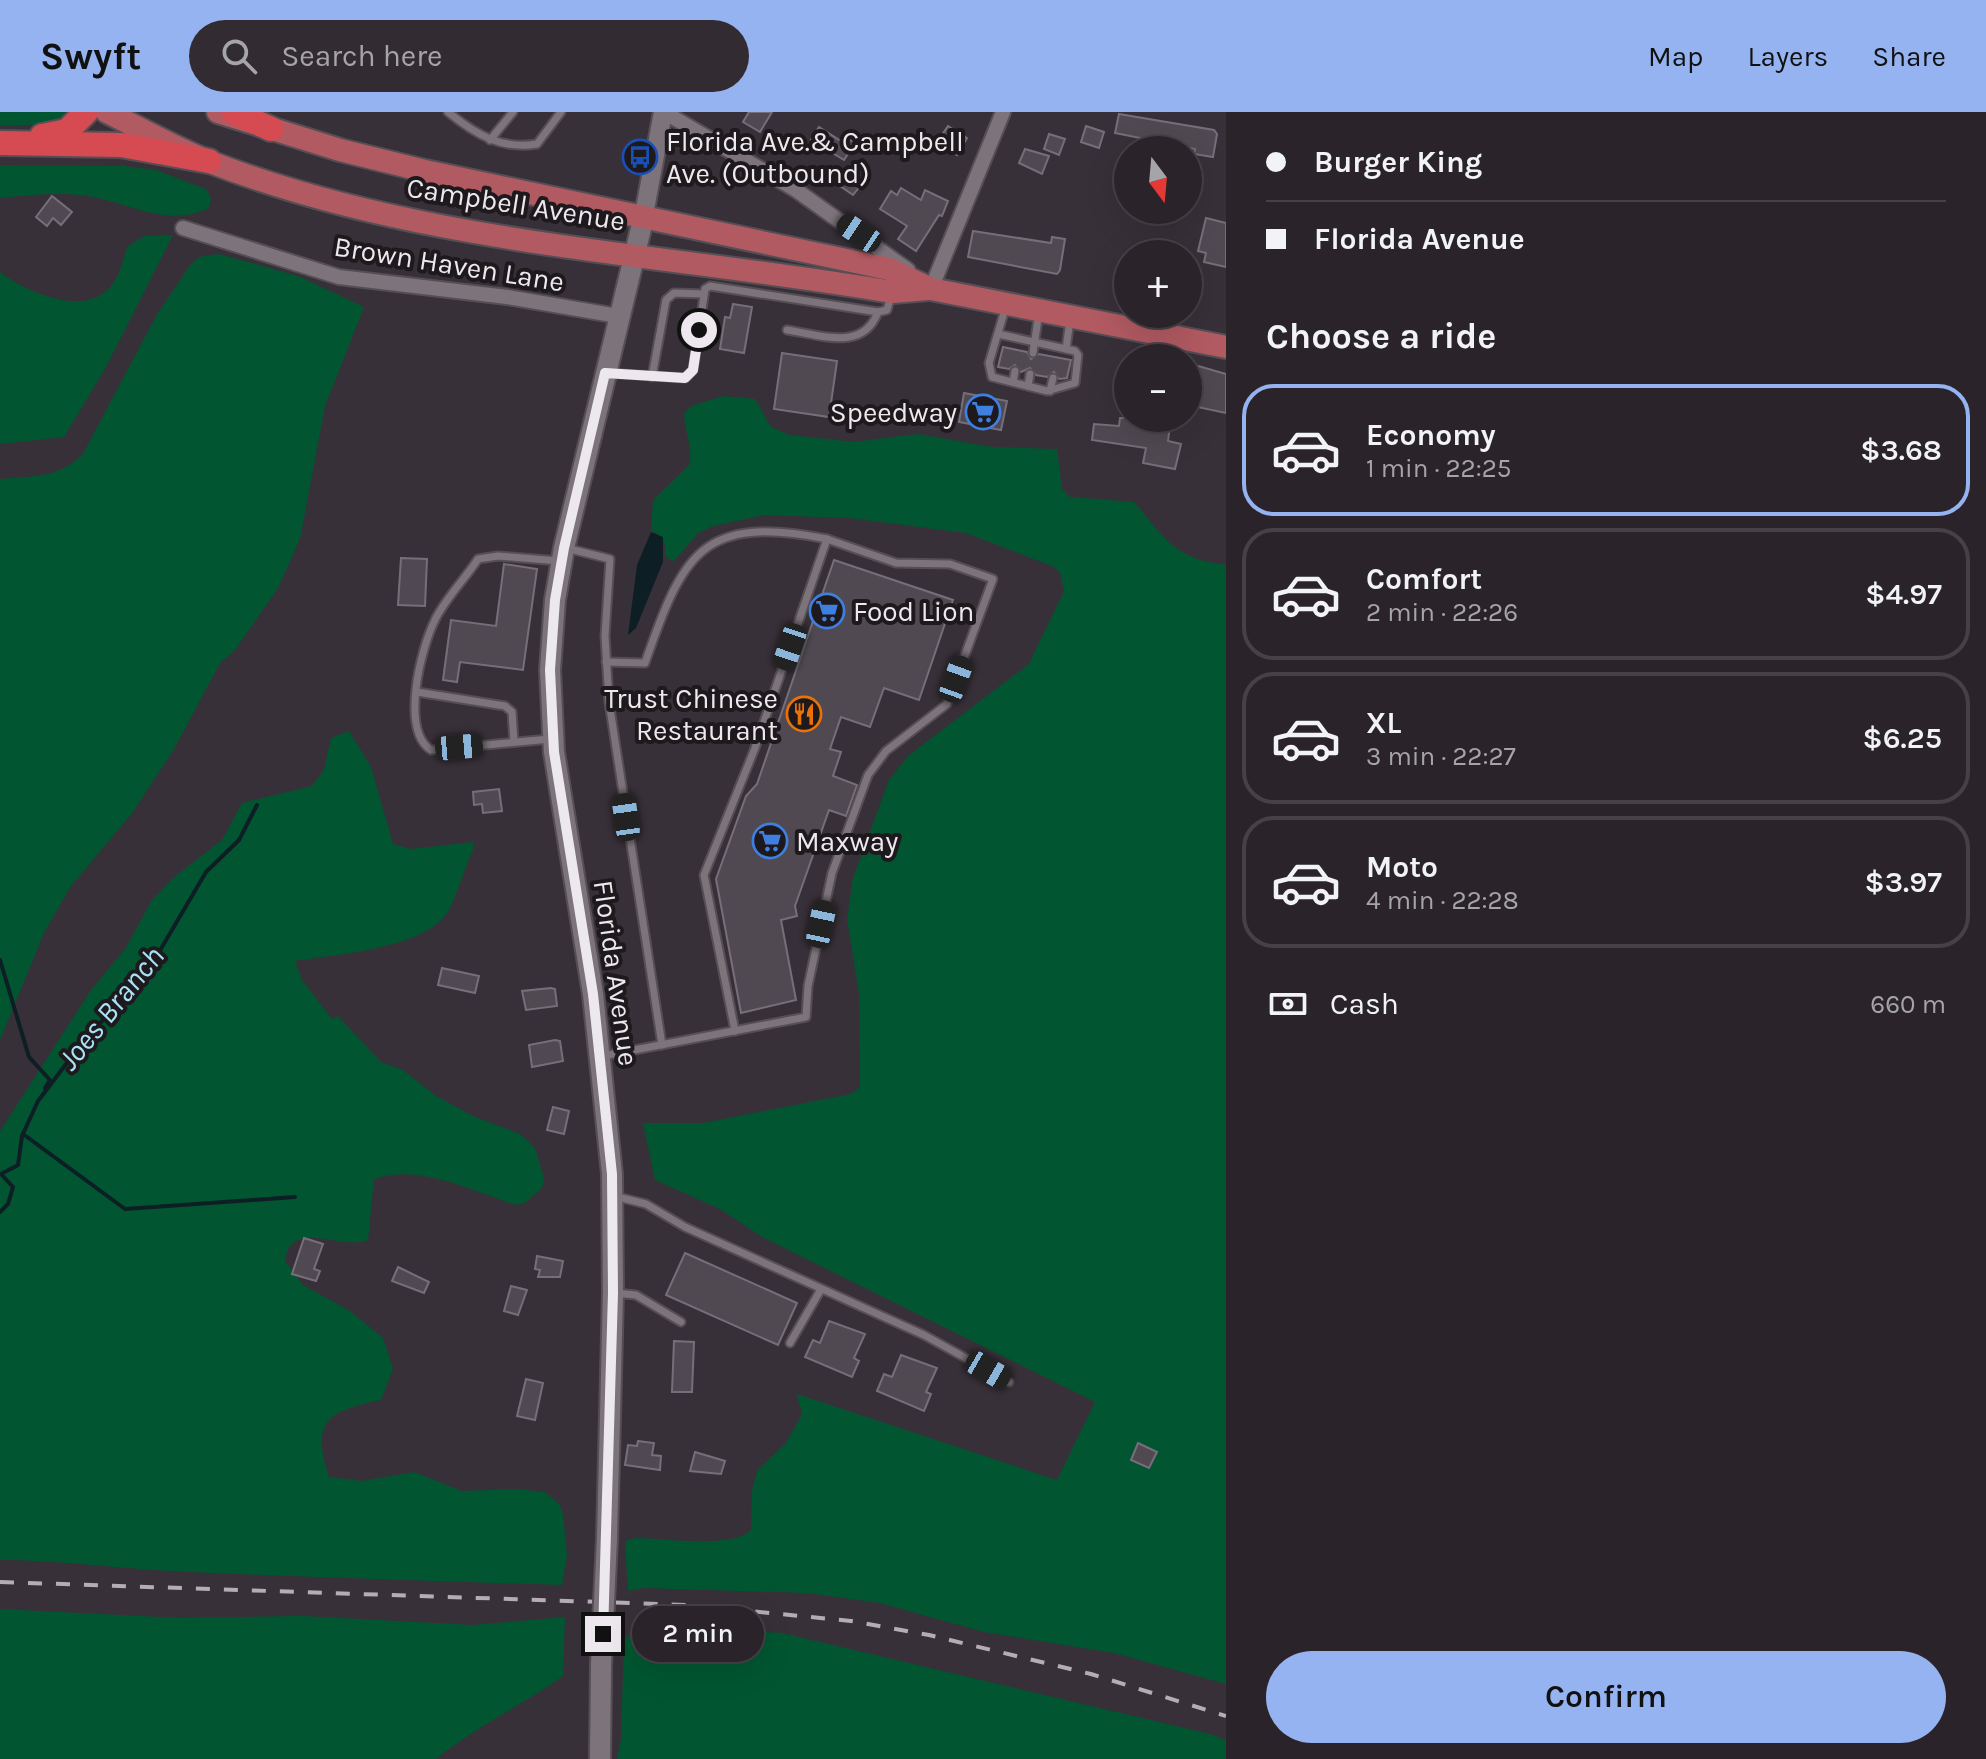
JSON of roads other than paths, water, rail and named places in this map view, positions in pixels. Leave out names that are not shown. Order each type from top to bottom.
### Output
[{"type":"highway","points":[[0,141],[67,131],[86,112]]},
{"type":"highway","points":[[234,112],[271,129]]},
{"type":"highway","points":[[0,141],[121,145],[209,161]]},
{"type":"main road","name":"Campbell Avenue","points":[[107,112],[209,161],[284,187],[410,220],[892,292],[931,289]]},
{"type":"main road","name":"Campbell Avenue","points":[[218,112],[411,168],[545,195],[643,220],[889,269],[931,289],[1226,347]]},
{"type":"main road","name":"Florida Avenue","points":[[600,1759],[613,1293],[612,1196],[601,1056],[554,738],[550,670],[563,554],[643,220]]},
{"type":"street","name":"Florida Avenue","points":[[643,220],[664,112]]},
{"type":"street","name":"Campbell Avenue","points":[[664,112],[796,190],[880,248],[931,289]]},
{"type":"street","points":[[931,289],[1003,112]]},
{"type":"street","name":"Brown Haven Lane","points":[[183,228],[339,277],[507,297],[618,316]]},
{"type":"lane","points":[[448,112],[459,115],[490,140],[521,147],[537,144],[561,112]]},
{"type":"lane","points":[[490,140],[513,112]]},
{"type":"lane","points":[[605,373],[685,378],[693,370],[709,263]]},
{"type":"lane","points":[[750,292],[754,269]]},
{"type":"lane","points":[[789,298],[793,275]]},
{"type":"lane","points":[[652,377],[666,300],[674,293],[704,292],[710,286],[878,312],[887,310],[892,292]]},
{"type":"lane","points":[[998,334],[1063,348],[1078,355],[1075,383],[1050,391],[992,377],[990,371],[998,334],[1006,304]]},
{"type":"lane","points":[[1033,353],[1039,310]]},
{"type":"lane","points":[[787,330],[853,338],[872,326],[878,312]]},
{"type":"lane","points":[[1057,358],[1063,348],[1071,316]]},
{"type":"lane","points":[[1019,350],[1021,339]]},
{"type":"lane","points":[[1013,382],[1015,371]]},
{"type":"lane","points":[[1028,386],[1030,374]]},
{"type":"lane","points":[[1050,391],[1053,378]]},
{"type":"lane","points":[[601,1056],[806,1017],[808,986],[832,873],[868,775],[880,757],[947,704],[993,579],[950,564],[896,563],[827,539],[765,530],[737,533],[709,545],[689,563],[674,585],[645,663],[606,662]]},
{"type":"lane","points":[[735,1031],[704,875],[755,748],[827,539]]},
{"type":"lane","points":[[554,738],[431,750],[417,734],[417,692],[425,642],[436,617],[478,559],[563,554],[610,559],[605,611],[606,662],[628,831],[662,1045]]},
{"type":"lane","points":[[417,692],[505,706],[512,712],[514,742]]},
{"type":"lane","points":[[612,1196],[646,1204],[685,1227],[820,1291],[924,1335],[1009,1382]]},
{"type":"lane","points":[[790,1343],[820,1291]]},
{"type":"lane","points":[[613,1293],[636,1295],[681,1322]]},
{"type":"waterway","name":"Joes Branch","points":[[0,1212],[8,1204],[13,1187],[1,1174],[18,1165],[22,1136],[38,1101],[85,1039],[145,976],[206,872],[239,840],[257,805]]},
{"type":"waterway","points":[[0,960],[29,1057],[50,1080],[45,1088]]},
{"type":"waterway","points":[[23,1134],[125,1209],[295,1197]]},
{"type":"railway","points":[[0,1582],[689,1605],[851,1621],[929,1635],[1091,1674],[1226,1716]]},
{"type":"place","name":"Florida Ave.& Campbell Ave. (Outbound)","points":[[640,157]]},
{"type":"place","name":"Speedway","points":[[983,412]]},
{"type":"place","name":"Food Lion","points":[[827,611]]},
{"type":"place","name":"Trust Chinese Restaurant","points":[[804,714]]},
{"type":"place","name":"Maxway","points":[[770,841]]}]
